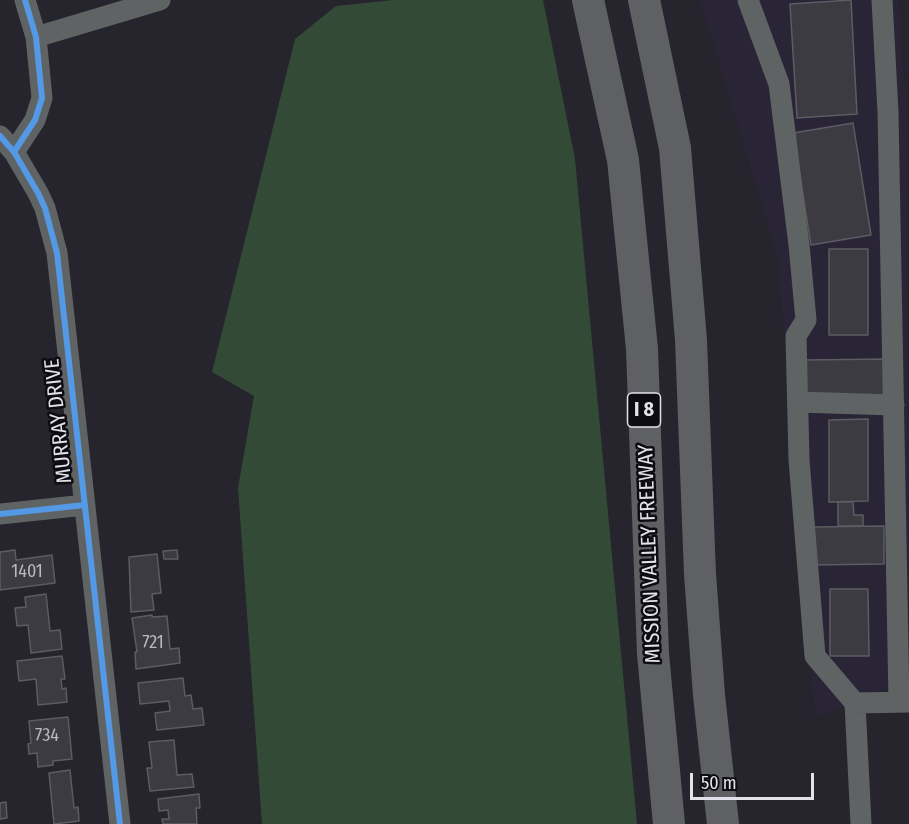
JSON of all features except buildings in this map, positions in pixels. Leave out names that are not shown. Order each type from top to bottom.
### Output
[{"type":"highway","name":"MISSION VALLEY FREEWAY","points":[[588,0],[623,160],[639,313],[653,654],[669,824]]},
{"type":"highway","points":[[644,0],[675,148],[691,340],[700,574],[709,695],[723,824]]},
{"type":"street","points":[[14,152],[35,120],[42,98],[36,37],[25,0]]},
{"type":"street","points":[[36,37],[160,0]]},
{"type":"street","points":[[748,0],[779,84],[800,245],[806,320],[796,336],[799,460],[815,656],[855,703],[861,824]]},
{"type":"street","points":[[855,703],[904,702],[894,405],[888,112],[882,0]]},
{"type":"street","name":"MURRAY DRIVE","points":[[0,136],[14,152],[38,193],[45,208],[57,253],[120,824]]},
{"type":"street","points":[[798,402],[894,405]]},
{"type":"street","points":[[0,514],[85,506]]},
{"type":"shaded area","points":[[700,0],[898,0],[906,95],[909,679],[815,717],[778,258]]},
{"type":"green space","points":[[393,0],[543,0],[575,159],[637,824],[262,824],[238,488],[254,396],[212,372],[295,39],[336,6]]},
{"type":"cycle path","points":[[14,152],[35,120],[42,98],[36,37],[25,0]]},
{"type":"cycle path","points":[[0,136],[14,152],[38,193],[45,208],[57,253],[120,824]]},
{"type":"cycle path","points":[[0,514],[85,505]]}]
